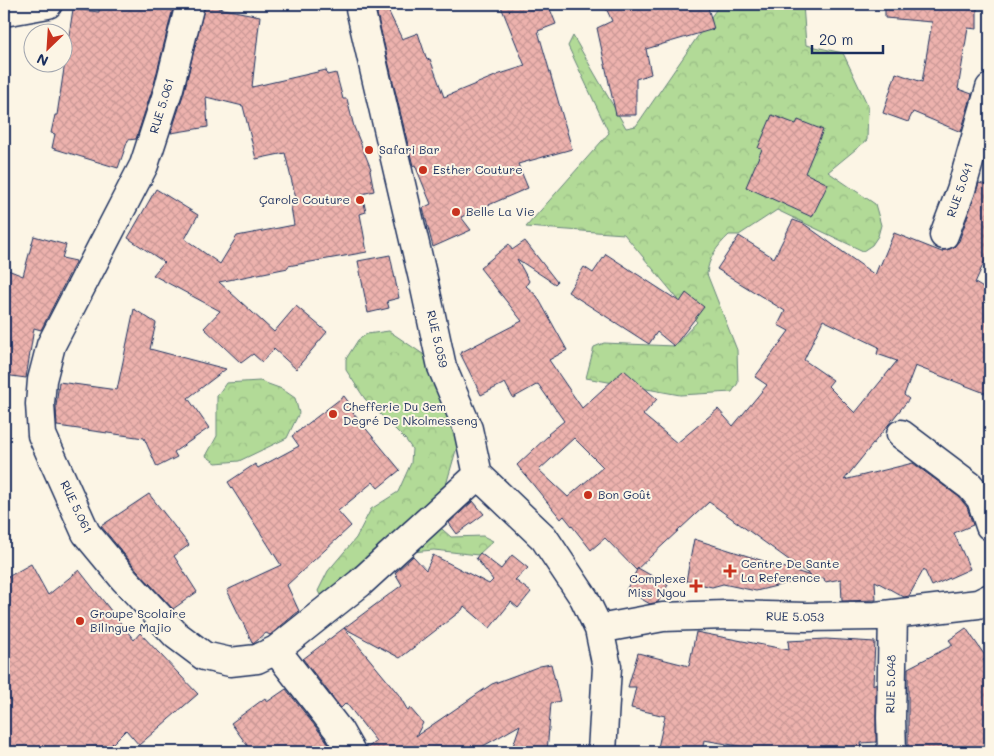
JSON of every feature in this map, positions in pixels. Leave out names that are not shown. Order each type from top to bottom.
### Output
[{"type":"street","points":[[4,12],[48,4]]},
{"type":"street","name":"RUE 5.061","points":[[190,4],[168,88],[144,165],[51,345],[42,380],[40,404],[42,435],[86,533],[125,580],[176,635],[204,656],[230,662],[257,659],[276,650],[360,583],[478,475]]},
{"type":"street","name":"RUE 5.059","points":[[359,4],[442,367],[468,429],[478,475]]},
{"type":"street","name":"RUE 5.041","points":[[944,235],[961,190],[990,88]]},
{"type":"street","points":[[901,434],[970,486],[981,499],[990,526]]},
{"type":"street","points":[[478,475],[544,538],[584,598],[599,630],[607,667],[602,752]]},
{"type":"street","name":"RUE 5.053","points":[[599,630],[663,618],[726,615],[806,618],[893,615],[986,608]]},
{"type":"street","name":"RUE 5.048","points":[[892,752],[890,718],[893,615]]},
{"type":"street","points":[[276,650],[339,731],[352,752]]},
{"type":"green space","points":[[720,4],[803,4],[806,45],[843,53],[868,106],[867,140],[828,172],[875,204],[881,225],[878,236],[872,245],[863,251],[777,210],[739,235],[729,235],[725,239],[711,258],[707,274],[737,350],[738,383],[732,392],[680,395],[586,378],[594,347],[604,343],[674,346],[697,322],[624,234],[526,227],[609,133],[568,46],[573,36],[626,128],[636,126]]},
{"type":"green space","points":[[389,331],[442,367],[459,440],[435,523],[451,537],[483,536],[493,541],[478,555],[434,550],[411,552],[321,597],[318,591],[328,571],[356,538],[371,509],[398,492],[411,463],[412,449],[406,440],[365,399],[346,370],[346,359],[358,340],[367,334]]},
{"type":"green space","points":[[260,381],[282,389],[295,398],[299,413],[287,438],[239,461],[216,463],[206,456],[217,436],[217,396],[226,383]]},
{"type":"building","points":[[132,4],[174,4],[154,84],[136,139],[128,140],[118,168],[52,148],[55,134],[51,133],[55,115],[57,115],[63,72],[72,72],[71,22],[73,9],[99,12],[99,6],[132,6]]},
{"type":"building","points":[[205,4],[218,4],[218,8],[260,16],[252,87],[326,70],[327,75],[336,73],[343,99],[347,99],[354,127],[371,169],[374,191],[362,194],[366,212],[360,214],[367,252],[288,266],[288,268],[219,282],[274,332],[296,306],[327,332],[296,369],[274,349],[262,362],[253,354],[241,363],[204,328],[220,311],[153,275],[164,262],[128,238],[156,189],[198,215],[185,239],[220,264],[237,236],[294,225],[290,201],[296,199],[285,153],[256,159],[243,106],[206,97],[208,127],[171,133],[184,92]]},
{"type":"building","points":[[385,4],[402,39],[418,33],[427,60],[430,59],[444,97],[525,66],[500,4],[548,4],[556,24],[538,31],[572,149],[518,164],[528,188],[461,217],[471,230],[433,247],[423,208],[431,204],[415,165],[413,166],[377,14]]},
{"type":"building","points":[[604,4],[654,4],[655,10],[677,4],[707,4],[714,29],[646,49],[651,74],[636,79],[636,115],[616,115],[597,28],[612,21]]},
{"type":"building","points":[[885,4],[947,4],[947,6],[977,7],[977,29],[968,28],[958,89],[972,94],[961,132],[913,112],[908,122],[883,113],[896,73],[922,82],[932,22],[885,18]]},
{"type":"building","points":[[772,115],[796,124],[798,120],[823,130],[805,173],[828,184],[812,217],[746,187],[762,149],[758,148]]},
{"type":"building","points":[[979,183],[990,186],[990,249],[975,283],[990,292],[990,395],[915,366],[904,395],[909,399],[844,480],[913,463],[959,497],[967,507],[973,525],[954,533],[970,569],[932,586],[924,569],[909,596],[904,597],[875,581],[876,600],[842,601],[841,579],[825,582],[824,578],[817,580],[813,577],[756,591],[723,584],[712,587],[686,581],[694,539],[811,576],[709,502],[636,570],[605,538],[591,550],[564,516],[561,519],[517,465],[564,421],[538,384],[513,398],[505,383],[481,395],[460,353],[522,321],[480,268],[509,244],[512,250],[525,241],[557,282],[555,284],[517,259],[529,281],[526,286],[537,296],[567,350],[549,360],[582,408],[624,370],[657,399],[643,415],[677,443],[718,409],[733,426],[767,385],[755,377],[789,331],[778,325],[785,311],[717,269],[739,236],[774,258],[793,220],[804,224],[875,275],[894,233],[942,252],[954,247],[959,241]],"holes":[[[823,320],[879,347],[877,354],[897,361],[855,413],[828,386],[833,380],[804,360]],[[574,438],[603,467],[568,497],[539,470]]]},
{"type":"building","points":[[34,236],[66,245],[62,258],[76,261],[41,330],[34,328],[26,378],[4,375],[4,280],[8,270],[23,276]]},
{"type":"building","points":[[606,254],[680,302],[686,293],[704,307],[674,346],[657,332],[649,344],[568,292],[584,267],[593,273]]},
{"type":"building","points":[[390,255],[399,298],[387,301],[389,308],[368,313],[358,261]]},
{"type":"building","points":[[134,309],[156,323],[150,349],[226,369],[188,398],[209,428],[174,452],[177,457],[157,467],[144,438],[57,426],[56,406],[59,382],[117,390]]},
{"type":"building","points":[[344,396],[355,411],[353,413],[400,470],[378,488],[373,482],[338,511],[351,526],[287,585],[299,611],[270,635],[266,633],[253,644],[227,590],[281,565],[228,482],[255,464],[258,468],[299,446],[292,436]]},
{"type":"building","points":[[149,494],[189,545],[174,556],[197,592],[173,609],[137,570],[101,526]]},
{"type":"building","points":[[473,501],[484,514],[457,534],[449,523]]},
{"type":"building","points":[[480,553],[501,569],[512,555],[528,568],[515,580],[531,592],[518,608],[511,602],[490,628],[464,606],[462,610],[400,658],[344,628],[402,585],[395,573],[413,556],[426,570],[433,555],[489,584],[493,580],[476,558]]},
{"type":"building","points":[[31,564],[48,595],[79,570],[134,640],[140,633],[198,694],[139,745],[126,730],[104,752],[4,752],[4,579]]},
{"type":"building","points":[[638,568],[668,585],[658,602],[650,604],[626,590]]},
{"type":"building","points":[[344,628],[399,695],[408,711],[410,708],[423,723],[416,736],[492,684],[540,666],[551,664],[560,701],[551,703],[547,752],[511,752],[520,725],[473,752],[367,752],[366,749],[376,741],[346,703],[341,708],[303,659]]},
{"type":"building","points":[[966,628],[986,657],[983,660],[990,670],[990,752],[908,752],[908,668],[953,645],[949,640]]},
{"type":"building","points":[[696,632],[789,650],[788,641],[826,639],[875,642],[873,685],[876,683],[876,742],[861,743],[862,752],[839,752],[838,747],[803,752],[745,752],[744,747],[704,740],[702,752],[657,752],[665,716],[631,708],[636,687],[628,687],[638,653],[689,666]]},
{"type":"building","points":[[286,689],[326,740],[333,752],[252,752],[231,723],[265,698],[267,702]]},
{"type":"place","name":"Safari Bar","points":[[369,150]]},
{"type":"place","name":"Esther Couture","points":[[423,170]]},
{"type":"place","name":"Çarole Couture","points":[[360,200]]},
{"type":"place","name":"Belle La Vie","points":[[456,212]]},
{"type":"place","name":"Chefferie Du 3em Degré De Nkolmesseng","points":[[333,414]]},
{"type":"place","name":"Bon Goût","points":[[588,495]]},
{"type":"place","name":"Centre De Sante La Reference","points":[[730,571]]},
{"type":"place","name":"Complexe Miss Ngou","points":[[696,586]]},
{"type":"place","name":"Groupe Scolaire Bilingue Majio","points":[[80,621]]}]
